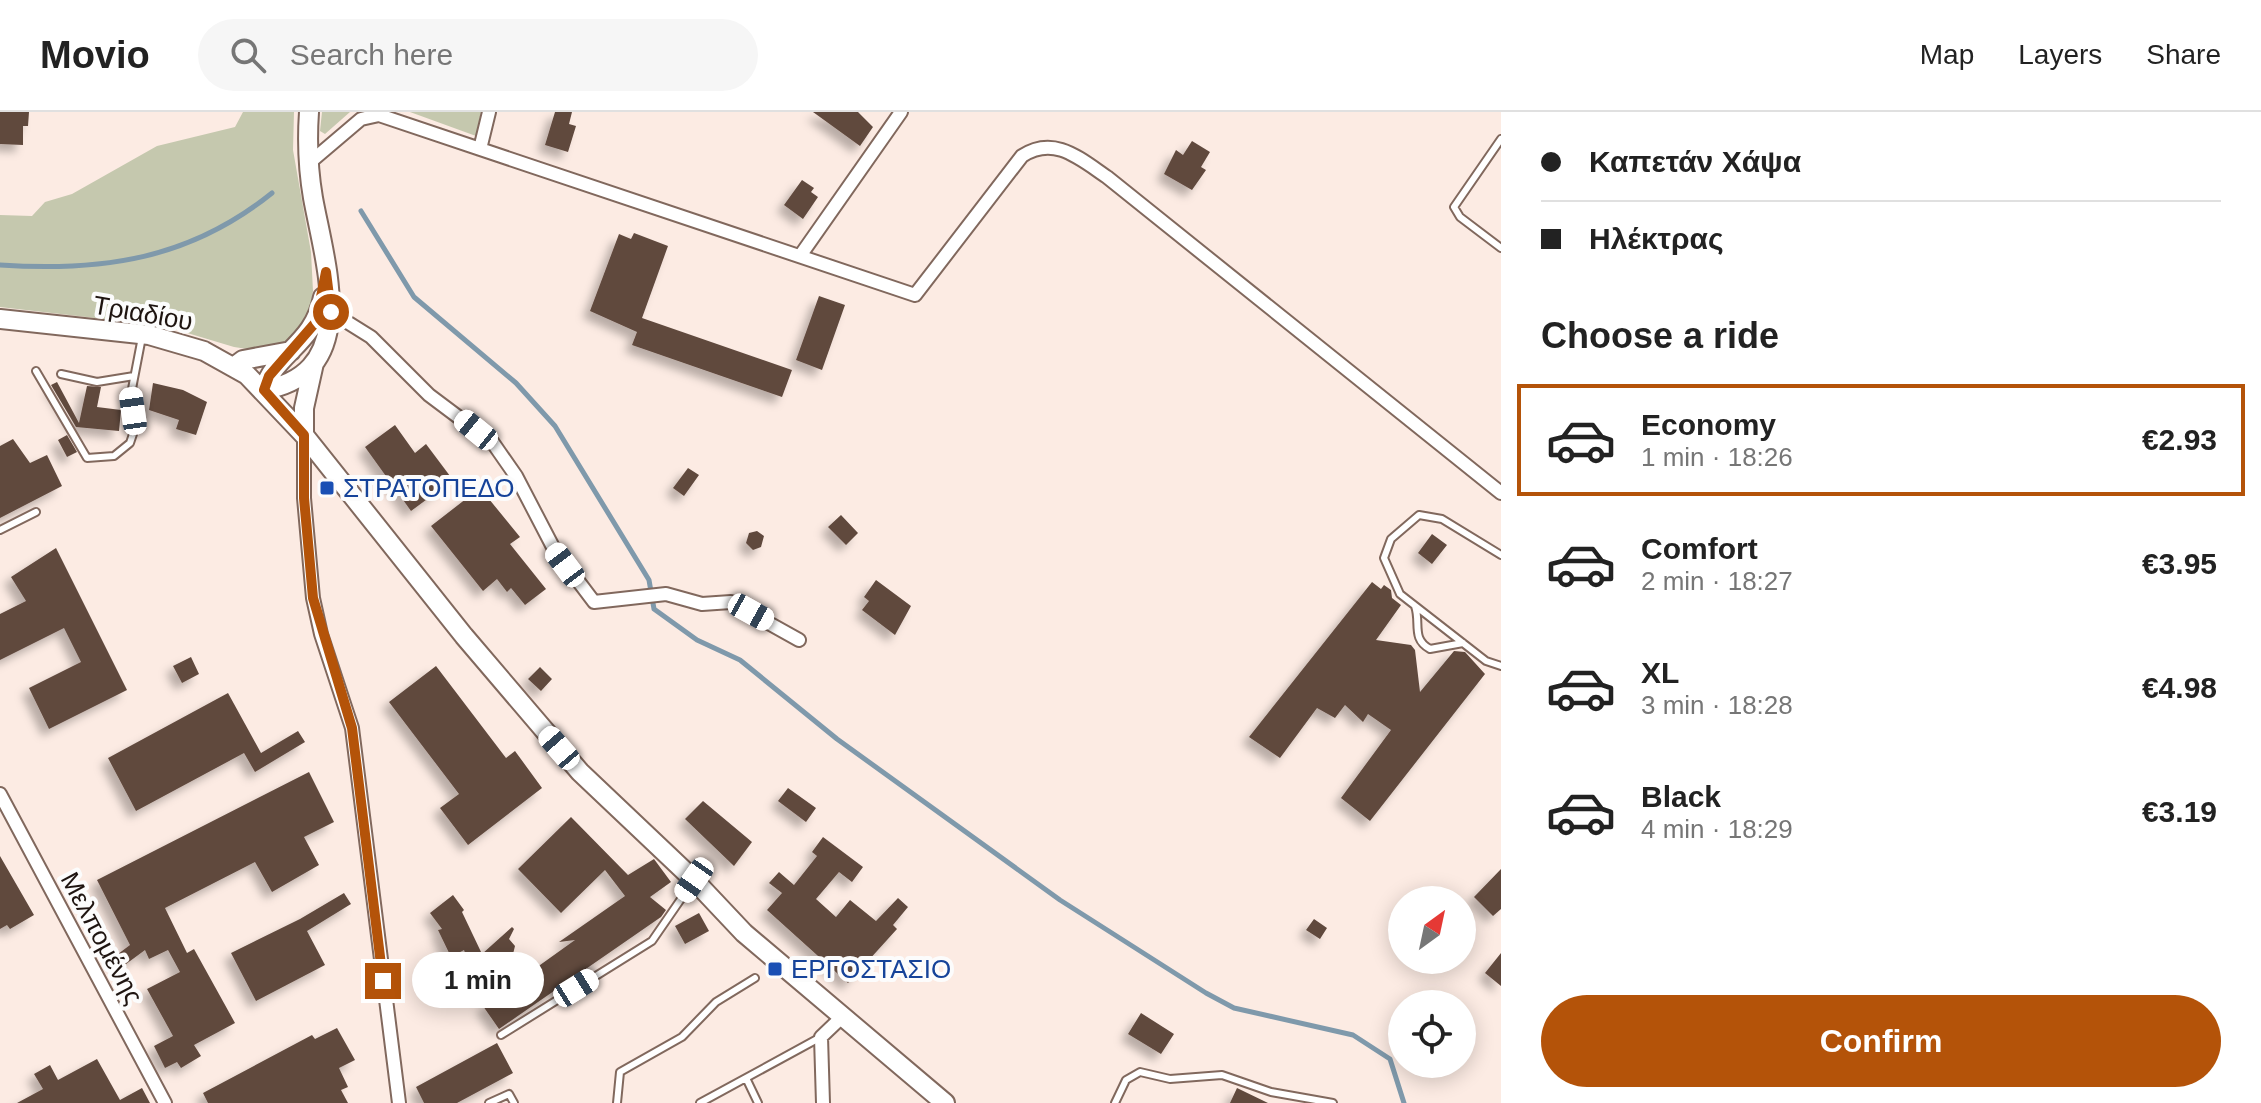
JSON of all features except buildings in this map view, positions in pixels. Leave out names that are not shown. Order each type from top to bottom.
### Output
[{"type":"main road","points":[[304,435],[304,408],[331,312],[308,164],[309,112]]},
{"type":"main road","points":[[264,390],[269,376],[297,348],[319,317],[326,272]]},
{"type":"main road","name":"Τριαδίου","points":[[0,319],[142,334],[190,346],[235,366],[264,390],[304,435],[538,725],[619,811],[694,880],[744,933],[945,1103]]},
{"type":"main road","points":[[235,366],[243,360],[297,348]]},
{"type":"main road","points":[[264,390],[285,384],[315,362]]},
{"type":"street","points":[[480,149],[489,112]]},
{"type":"street","points":[[800,256],[901,112]]},
{"type":"street","points":[[308,164],[369,114],[379,115],[915,295],[1022,156],[1045,145],[1060,149],[1107,177],[1501,493]]},
{"type":"street","points":[[331,312],[371,337],[429,395],[493,443],[516,476],[554,549],[594,602],[666,594],[702,604],[731,602],[799,640]]},
{"type":"street","points":[[304,435],[304,498],[313,598],[352,728],[399,1103]]},
{"type":"street","name":"Μελπομένης","points":[[0,794],[165,1103]]},
{"type":"street","points":[[823,1103],[821,1037],[842,1017]]},
{"type":"lane","points":[[1501,139],[1456,199],[1454,207],[1460,217],[1501,248]]},
{"type":"lane","points":[[36,371],[87,458],[114,456],[130,443],[135,428],[131,394],[142,334]]},
{"type":"lane","points":[[61,374],[97,382],[134,376]]},
{"type":"lane","points":[[0,530],[36,512]]},
{"type":"lane","points":[[1501,555],[1442,519],[1429,515],[1412,518],[1391,539],[1384,558],[1400,594],[1486,661],[1501,666]]},
{"type":"lane","points":[[1415,606],[1416,632],[1422,644],[1430,649],[1463,643]]},
{"type":"lane","points":[[501,1035],[652,941],[694,880]]},
{"type":"lane","points":[[617,1103],[620,1072],[682,1037],[716,1002],[755,978]]},
{"type":"lane","points":[[700,1103],[821,1037]]},
{"type":"lane","points":[[1115,1103],[1126,1080],[1140,1072],[1165,1078],[1222,1075],[1271,1092],[1313,1096],[1333,1103]]},
{"type":"lane","points":[[746,1078],[758,1103]]},
{"type":"lane","points":[[489,1103],[509,1094],[514,1103]]},
{"type":"green space","points":[[243,112],[294,112],[293,150],[311,252],[313,291],[308,321],[291,342],[254,350],[164,326],[0,307],[0,215],[32,216],[45,202],[72,194],[157,146],[235,127]]},
{"type":"green space","points":[[322,112],[350,112],[325,134],[320,131]]},
{"type":"green space","points":[[410,112],[481,112],[476,136]]},
{"type":"waterway","points":[[0,265],[74,266],[144,256],[177,247],[209,233],[272,193]]},
{"type":"waterway","points":[[361,211],[414,297],[516,383],[555,426],[649,580],[654,609],[697,640],[740,660],[837,739],[1060,900],[1206,993],[1234,1008],[1353,1035],[1390,1059],[1404,1103]]},
{"type":"place","name":"ΣΤΡΑΤΟΠΕΔΟ","points":[[327,488]]},
{"type":"place","name":"ΕΡΓΟΣΤΑΣΙΟ","points":[[775,969]]},
{"type":"route","points":[[331,312],[332,294],[326,272],[322,305],[316,322],[302,343],[269,376],[264,390],[304,435],[304,498],[313,598],[321,634],[352,728],[383,981]]}]
